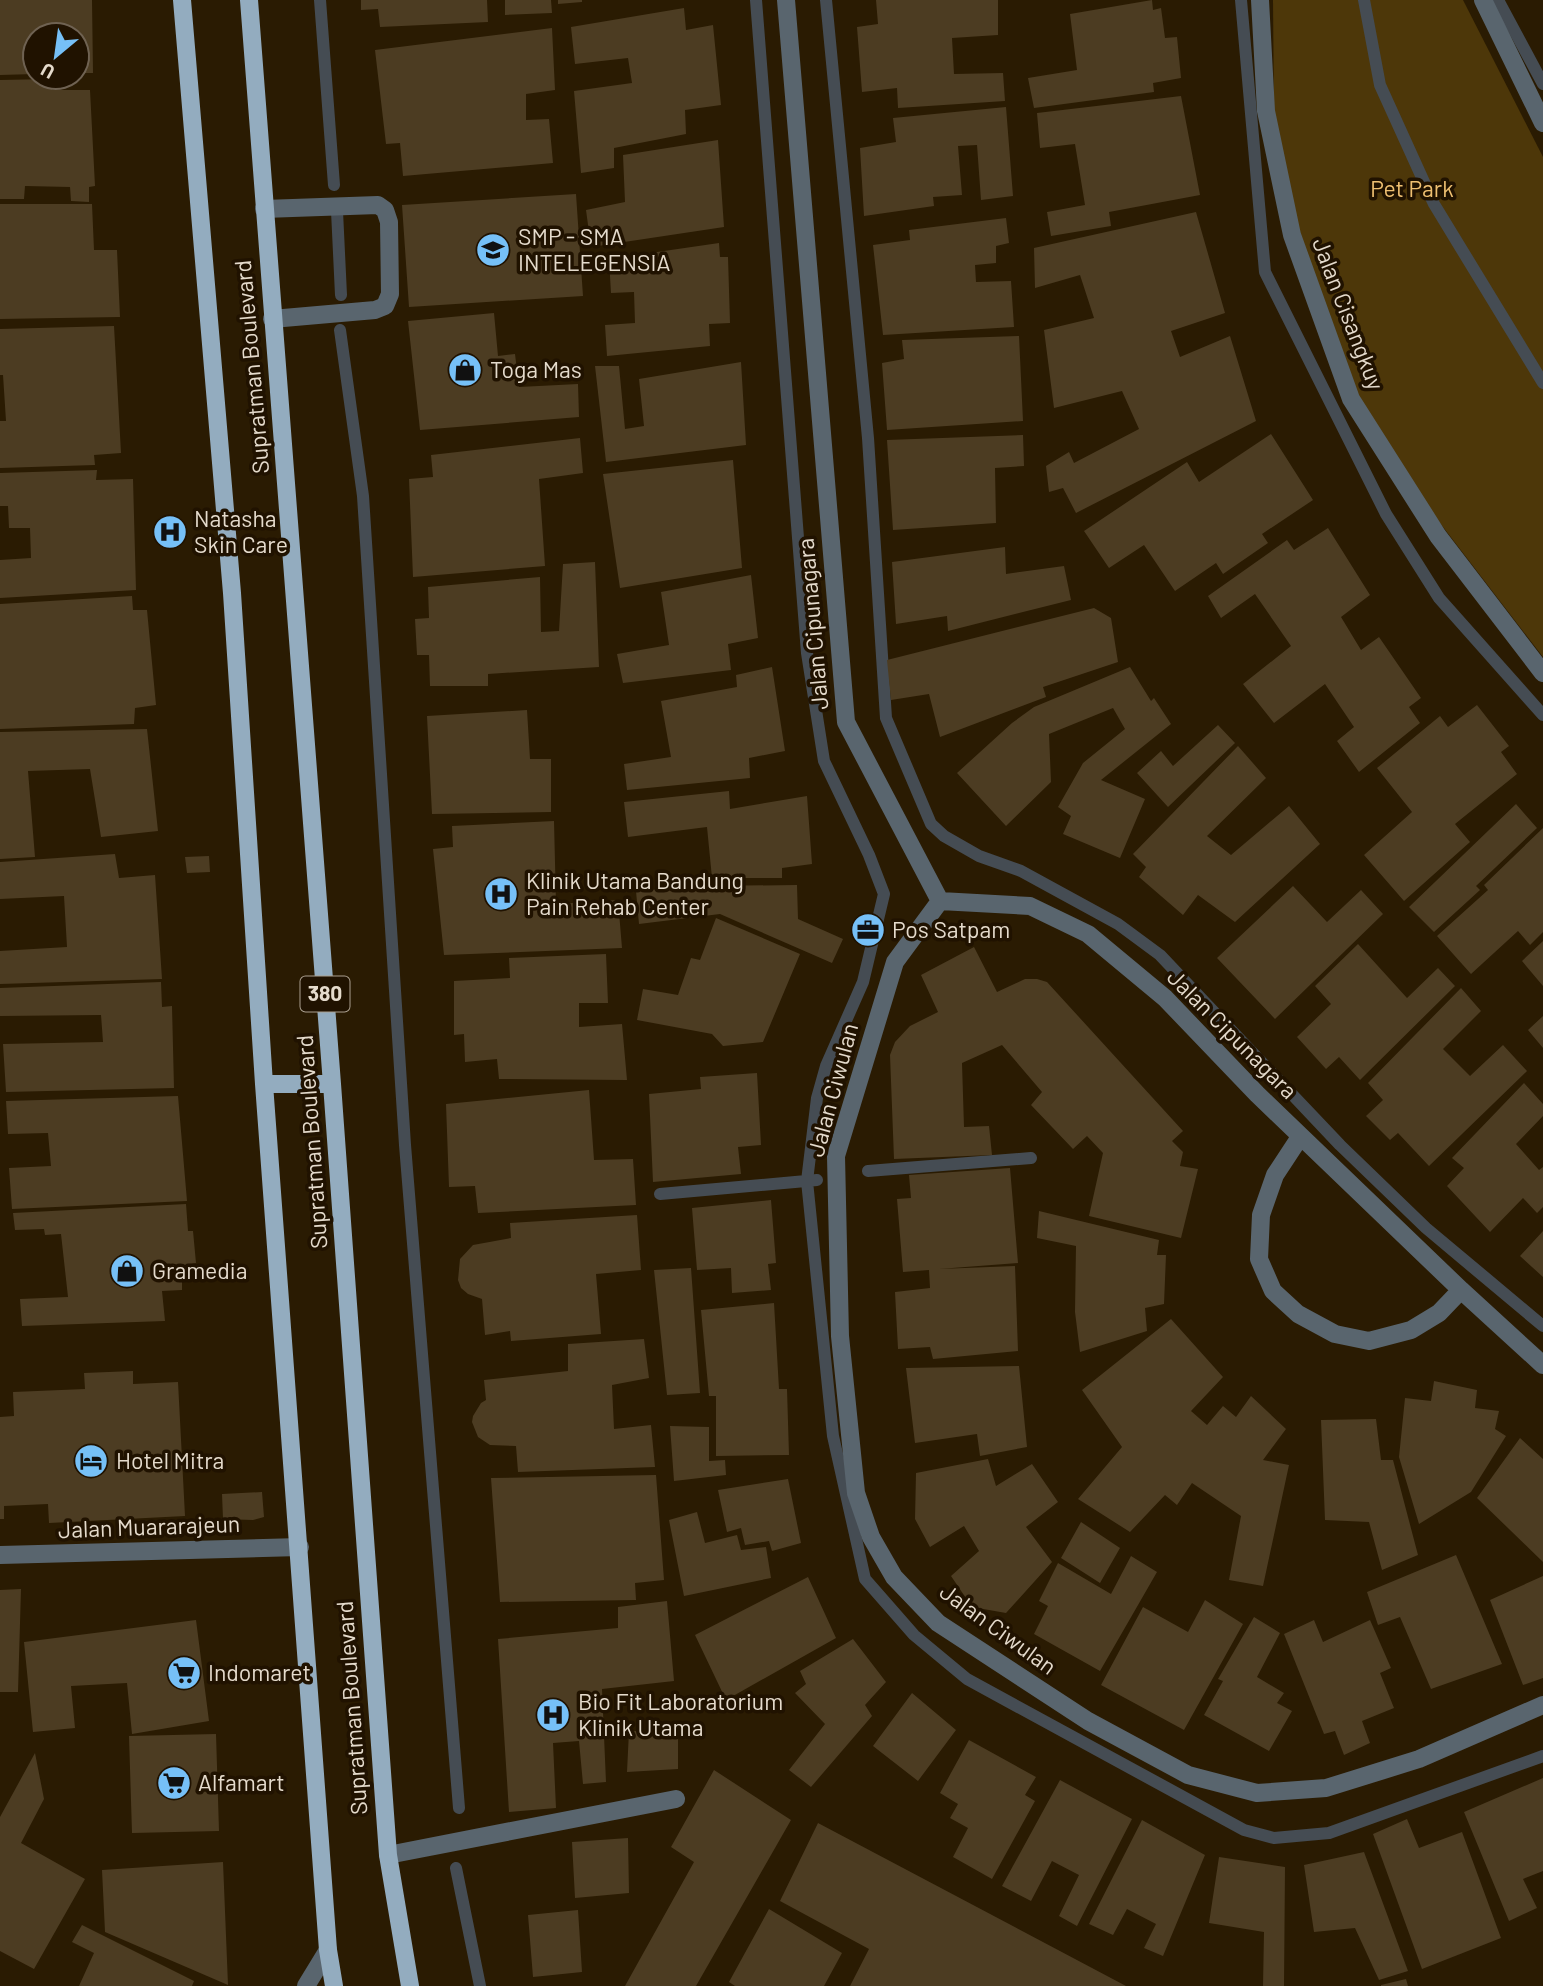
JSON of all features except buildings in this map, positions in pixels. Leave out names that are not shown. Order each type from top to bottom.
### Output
[{"type":"main road","name":"Supratman Boulevard","points":[[182,0],[232,593],[264,1084],[328,1950],[334,1986]]},
{"type":"main road","name":"Supratman Boulevard","points":[[249,0],[388,1855],[410,1986]]},
{"type":"main road","points":[[264,1084],[332,1084]]},
{"type":"street","name":"Jalan Cipunagara","points":[[786,0],[846,722],[940,901],[1030,906],[1088,934],[1165,998],[1300,1137],[1543,1364]]},
{"type":"street","name":"Jalan Cisangkuy","points":[[1260,0],[1266,111],[1292,235],[1351,399],[1438,536],[1543,673]]},
{"type":"street","points":[[1483,0],[1543,122]]},
{"type":"street","points":[[264,209],[379,205],[385,209],[389,222],[390,294],[385,306],[375,310],[272,319]]},
{"type":"street","name":"Jalan Ciwulan","points":[[940,901],[895,962],[835,1156],[840,1336],[856,1493],[871,1537],[894,1577],[938,1623],[1088,1721],[1188,1775],[1257,1793],[1338,1785],[1419,1759],[1543,1705]]},
{"type":"street","points":[[1300,1137],[1275,1175],[1261,1215],[1259,1259],[1273,1291],[1298,1314],[1335,1334],[1369,1341],[1411,1330],[1438,1313],[1461,1290]]},
{"type":"street","name":"Jalan Muararajeun","points":[[0,1555],[299,1547]]},
{"type":"street","points":[[388,1855],[676,1799]]},
{"type":"street","points":[[306,1986],[328,1950]]},
{"type":"green space","name":"Pet Park","points":[[1273,0],[1463,0],[1543,157],[1543,657],[1377,441],[1285,239],[1274,113]]},
{"type":"waterway","points":[[320,0],[334,185]]},
{"type":"waterway","points":[[756,0],[807,653],[824,761],[869,855],[884,894],[863,982],[826,1066],[817,1098],[807,1181],[833,1436],[865,1579],[914,1635],[967,1679],[1244,1830],[1274,1838],[1329,1833],[1543,1756]]},
{"type":"waterway","points":[[826,0],[868,438],[886,718],[931,824],[944,836],[979,856],[1021,871],[1118,924],[1160,955],[1340,1145],[1426,1228],[1543,1326]]},
{"type":"waterway","points":[[1241,0],[1265,272],[1386,514],[1439,598],[1543,715]]},
{"type":"waterway","points":[[1364,0],[1380,85],[1434,204],[1543,383]]},
{"type":"waterway","points":[[1498,0],[1543,84]]},
{"type":"waterway","points":[[337,211],[341,295]]},
{"type":"waterway","points":[[340,330],[363,496],[405,1145],[459,1808]]},
{"type":"waterway","points":[[868,1171],[1031,1158]]},
{"type":"waterway","points":[[660,1194],[817,1180]]},
{"type":"waterway","points":[[456,1868],[480,1986]]},
{"type":"place","name":"SMP - SMA INTELEGENSIA","points":[[493,250]]},
{"type":"place","name":"Toga Mas","points":[[465,370]]},
{"type":"place","name":"Natasha Skin Care","points":[[170,532]]},
{"type":"place","name":"Klinik Utama Bandung Pain Rehab Center","points":[[501,894]]},
{"type":"place","name":"Pos Satpam","points":[[868,930]]},
{"type":"place","name":"Gramedia","points":[[127,1271]]},
{"type":"place","name":"Hotel Mitra","points":[[91,1461]]},
{"type":"place","name":"Indomaret","points":[[184,1673]]},
{"type":"place","name":"Bio Fit Laboratorium Klinik Utama","points":[[553,1715]]},
{"type":"place","name":"Alfamart","points":[[174,1783]]}]
